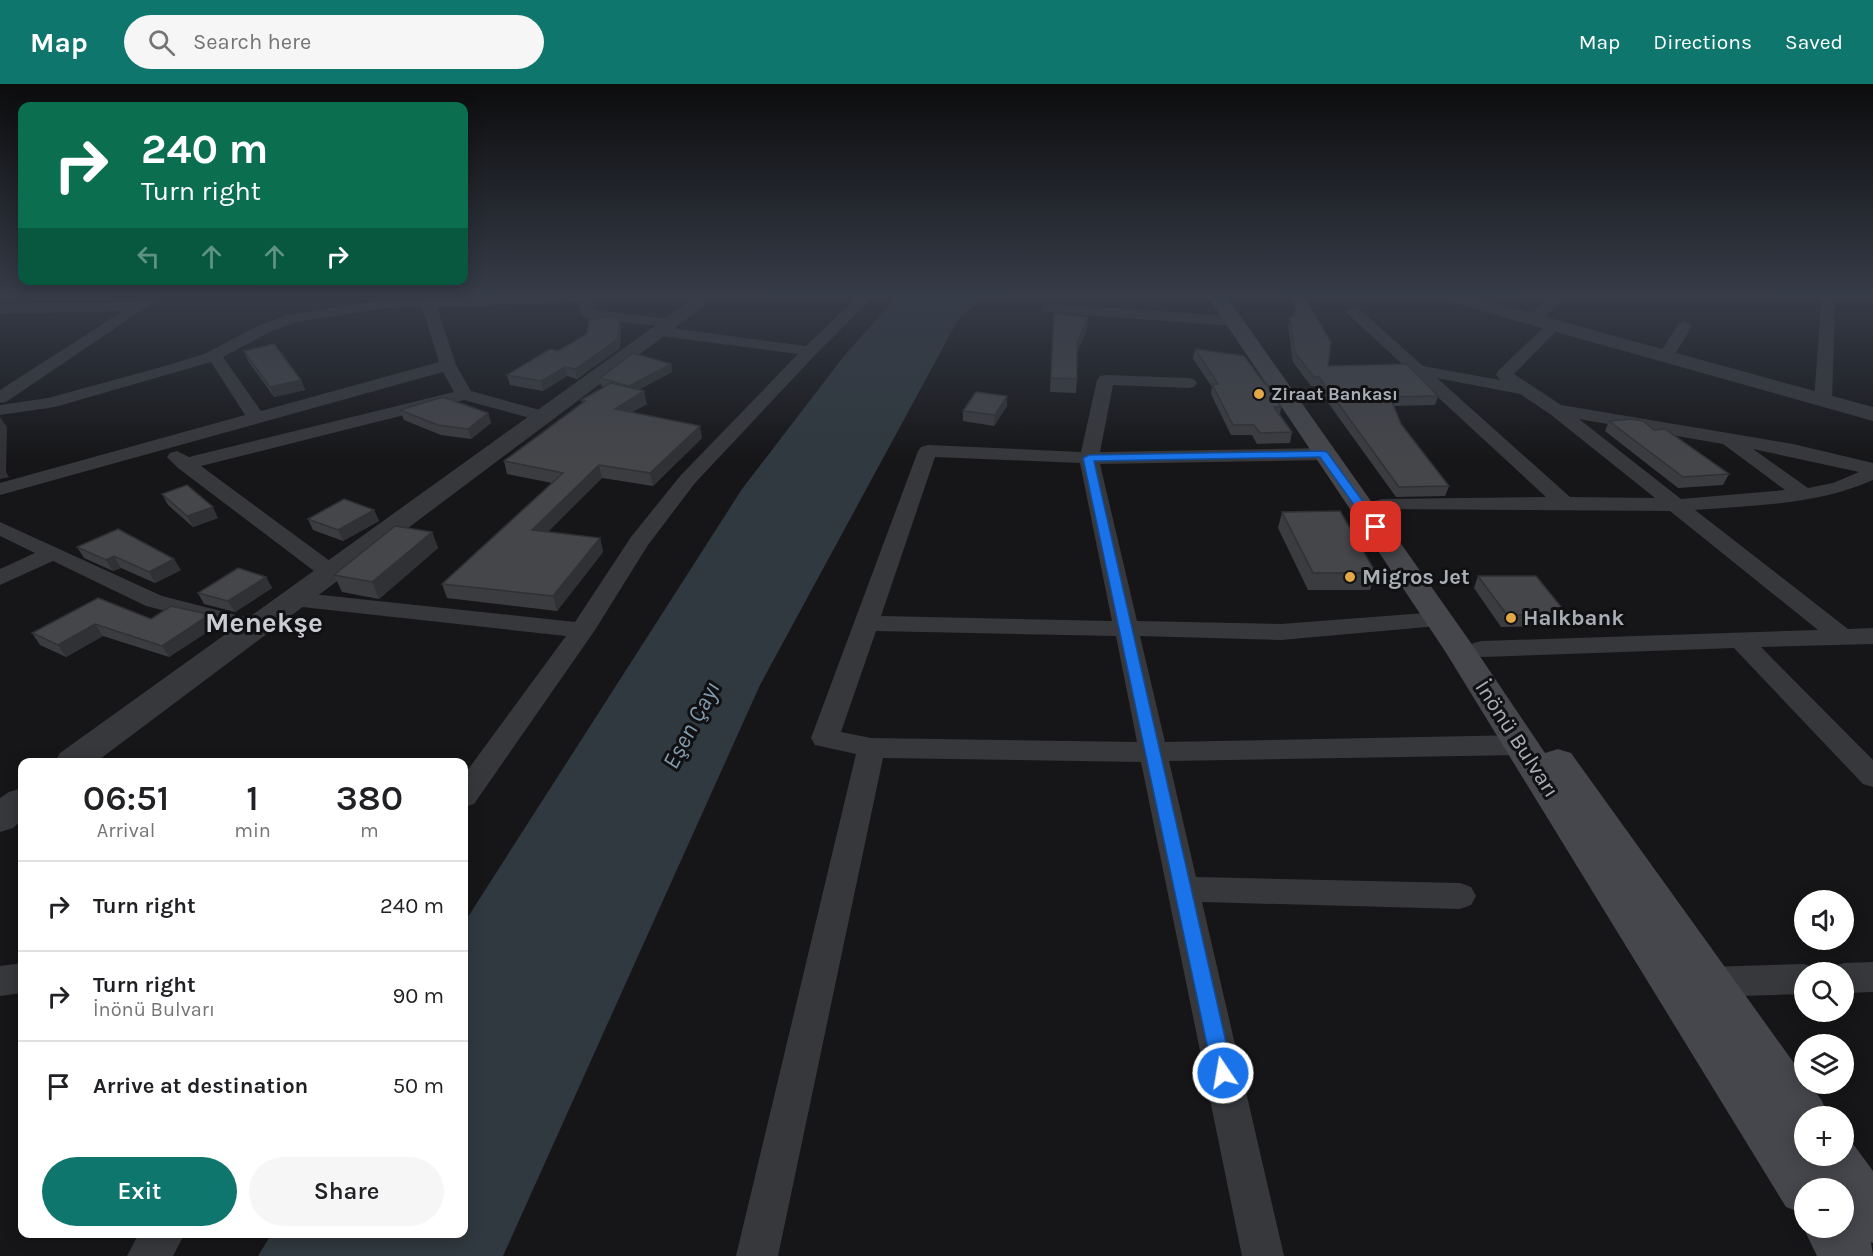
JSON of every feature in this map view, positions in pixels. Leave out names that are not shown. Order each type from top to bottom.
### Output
[{"type":"main road","name":"İnönü Bulvarı","points":[[1263,352],[1438,619],[1471,650],[1796,1106]]},
{"type":"main road","name":"İnönü Bulvarı","points":[[1332,454],[1382,505],[1471,650],[1523,745],[1799,1178]]},
{"type":"main road","points":[[1838,1166],[1873,1216]]},
{"type":"main road","points":[[1837,1238],[1849,1256]]},
{"type":"street","points":[[0,398],[73,352]]},
{"type":"street","points":[[0,410],[49,403],[88,393],[171,370],[220,352]]},
{"type":"street","points":[[444,352],[448,365],[464,395]]},
{"type":"street","points":[[77,758],[633,352]]},
{"type":"street","points":[[468,790],[583,630],[639,542],[688,478],[809,352]]},
{"type":"street","points":[[1399,352],[1565,503]]},
{"type":"street","points":[[1527,352],[1504,375],[1556,410],[1842,637]]},
{"type":"street","points":[[1650,352],[1873,414]]},
{"type":"street","points":[[1666,356],[1669,352]]},
{"type":"street","points":[[1823,400],[1826,352]]},
{"type":"street","points":[[214,355],[256,418]]},
{"type":"street","points":[[0,489],[448,365]]},
{"type":"street","points":[[1420,370],[1525,390]]},
{"type":"street","points":[[0,375],[29,381]]},
{"type":"street","points":[[1188,383],[1106,380],[1089,458],[1263,1256]]},
{"type":"street","points":[[184,464],[464,395],[545,417]]},
{"type":"street","points":[[1556,410],[1793,450],[1873,471]]},
{"type":"street","points":[[1726,438],[1804,495]]},
{"type":"street","points":[[163,444],[184,464],[330,572]]},
{"type":"street","points":[[1332,454],[1089,458],[928,451],[825,738],[871,748],[1153,752],[1523,745]]},
{"type":"street","points":[[1382,505],[1565,503],[1678,505],[1804,495],[1839,488],[1873,471]]},
{"type":"street","points":[[0,528],[154,601],[255,627]]},
{"type":"street","points":[[0,578],[53,554]]},
{"type":"street","points":[[293,599],[583,630]]},
{"type":"street","points":[[868,623],[1281,632],[1438,619]]},
{"type":"street","points":[[1471,650],[1873,636]]},
{"type":"street","points":[[1741,641],[1873,777]]},
{"type":"street","points":[[757,1256],[871,748]]},
{"type":"street","points":[[0,818],[18,804]]},
{"type":"street","points":[[1183,889],[1460,896]]},
{"type":"street","points":[[1854,978],[1873,977]]},
{"type":"street","points":[[0,981],[18,979]]},
{"type":"street","points":[[1709,982],[1794,979]]},
{"type":"street","points":[[148,1256],[161,1238]]},
{"type":"water","name":"Eşen Çayı","points":[[848,352],[941,352],[760,685],[503,1256],[258,1256],[269,1238],[468,1238],[468,917],[742,489]]},
{"type":"building","points":[[245,352],[280,352],[301,380],[270,387]]},
{"type":"building","points":[[546,352],[600,352],[575,369],[565,367],[541,381],[507,375]]},
{"type":"building","points":[[1052,352],[1077,352],[1077,379],[1051,378]]},
{"type":"building","points":[[1197,352],[1244,356],[1267,384],[1281,407],[1274,407],[1292,432],[1260,433],[1254,425],[1233,425],[1212,384],[1218,384]]},
{"type":"building","points":[[1330,352],[1328,366],[1407,364],[1438,396],[1390,397],[1401,424],[1449,486],[1399,487],[1319,377],[1314,377],[1295,353]]},
{"type":"building","points":[[633,353],[671,364],[629,386],[600,378]]},
{"type":"building","points":[[611,383],[644,391],[615,409],[700,426],[650,473],[599,465],[532,530],[600,538],[553,596],[442,584],[563,473],[504,461],[585,401],[581,400]]},
{"type":"building","points":[[976,392],[1007,396],[995,415],[963,411]]},
{"type":"building","points":[[443,397],[488,413],[468,429],[438,425],[400,410]]},
{"type":"building","points":[[1631,419],[1643,421],[1654,430],[1665,429],[1729,474],[1683,477],[1609,421]]},
{"type":"building","points":[[187,485],[213,507],[187,516],[162,494]]},
{"type":"building","points":[[344,499],[374,510],[338,530],[308,519]]},
{"type":"building","points":[[1340,511],[1376,573],[1313,573],[1282,512]]},
{"type":"building","points":[[395,526],[432,532],[372,582],[334,575]]},
{"type":"building","points":[[118,529],[174,559],[149,572],[114,556],[106,560],[77,547]]},
{"type":"building","points":[[238,568],[266,577],[228,601],[198,593]]},
{"type":"building","points":[[1478,576],[1536,576],[1567,614],[1507,615]]},
{"type":"building","points":[[98,598],[151,619],[171,606],[207,614],[204,616],[206,617],[162,646],[95,624],[58,645],[32,633]]},
{"type":"place","name":"Ziraat Bankası","points":[[1259,394]]},
{"type":"place","name":"Migros Jet","points":[[1350,577]]},
{"type":"place","name":"Halkbank","points":[[1511,618]]},
{"type":"district","name":"Menekşe","points":[[264,622]]},
{"type":"route","points":[[1223,1073],[1089,458],[1323,454],[1376,527]]}]
